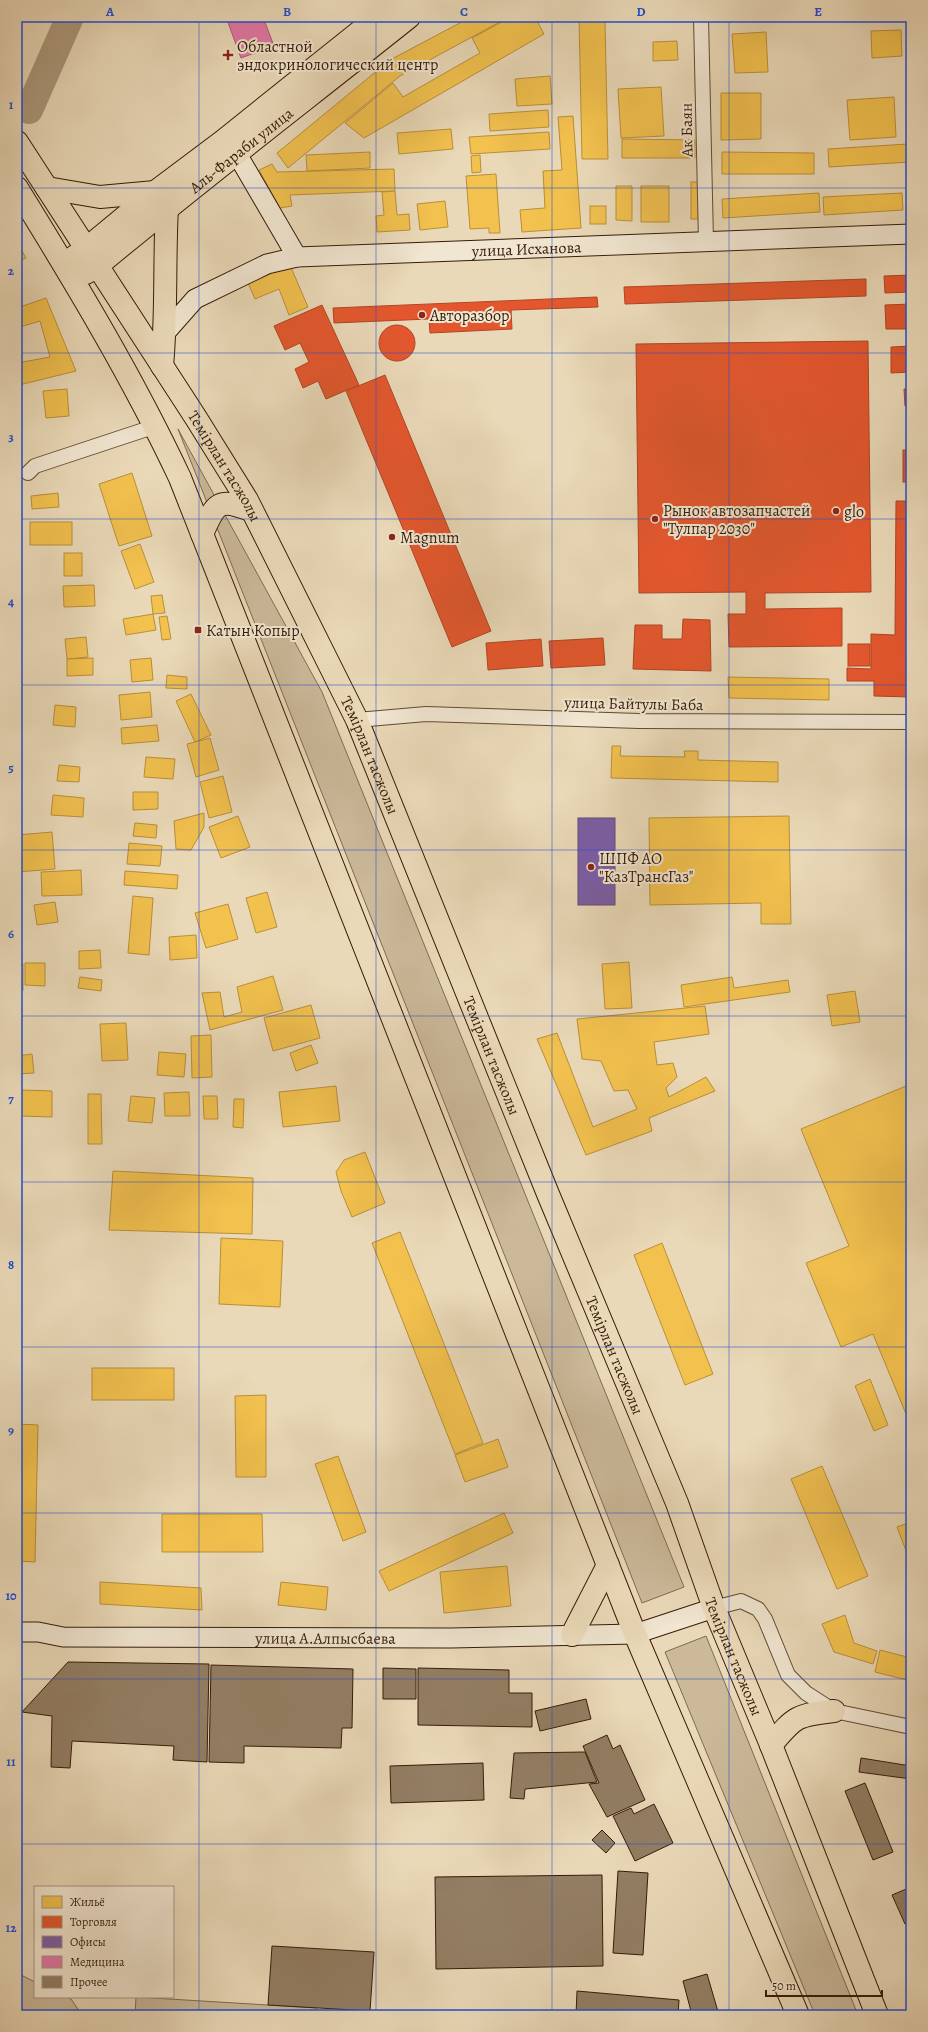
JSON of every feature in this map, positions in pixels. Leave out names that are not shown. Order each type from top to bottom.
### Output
[{"type":"main road","name":"Аль-Фараби улица","points":[[68,272],[92,257],[161,200],[223,141],[378,17]]},
{"type":"main road","name":"Аль-Фараби улица","points":[[161,200],[237,154],[409,17]]},
{"type":"main road","name":"Темірлан тасжолы","points":[[17,142],[162,366],[251,510],[357,720],[551,1202],[677,1503],[714,1608],[771,1745],[877,2015]]},
{"type":"main road","points":[[237,154],[297,257]]},
{"type":"main road","points":[[17,188],[68,272],[156,426],[180,478],[635,1634],[798,2015]]},
{"type":"main road","points":[[47,188],[100,197],[161,200],[165,253],[165,333],[162,366]]},
{"type":"main road","name":"улица Исханова","points":[[165,333],[195,299],[266,264],[297,257],[911,234]]},
{"type":"main road","points":[[202,534],[216,508],[224,503],[231,503],[251,510]]},
{"type":"main road","points":[[572,1635],[608,1565]]},
{"type":"main road","name":"улица А.Алпысбаева","points":[[17,1632],[38,1632],[63,1637],[451,1638],[635,1634],[714,1608]]},
{"type":"main road","points":[[771,1745],[795,1718],[807,1714],[834,1711]]},
{"type":"street","name":"Ак Баян","points":[[701,17],[706,242]]},
{"type":"street","points":[[28,473],[35,466],[156,426]]},
{"type":"street","name":"улица Байтулы Баба","points":[[357,720],[426,714],[640,721],[911,722]]},
{"type":"street","points":[[714,1608],[741,1601],[758,1609],[765,1619],[788,1675],[806,1693],[834,1711],[911,1727]]},
{"type":"shaded area","points":[[178,429],[322,692],[684,1587],[642,1603]]},
{"type":"shaded area","points":[[706,1636],[858,2015],[815,2015],[665,1652]]},
{"type":"shaded area","points":[[21,1975],[34,1982],[34,1998],[69,1998],[82,2015],[17,2015],[17,1977]]},
{"type":"shaded area","points":[[136,1998],[317,2008],[316,2015],[135,2015]]},
{"type":"building: Жильё","points":[[471,17],[509,17],[400,76],[288,168],[277,153],[390,60]]},
{"type":"building: Жильё","points":[[511,17],[535,17],[544,34],[364,138],[345,123],[393,83],[403,97],[480,53],[472,38]]},
{"type":"building: Жильё","points":[[579,17],[595,17],[605,23],[608,159],[582,159]]},
{"type":"building: Жильё","points":[[768,17],[801,17],[801,19],[768,19]]},
{"type":"building: Жильё","points":[[901,30],[902,56],[872,58],[871,31]]},
{"type":"building: Жильё","points":[[766,32],[768,72],[735,73],[732,34]]},
{"type":"building: Жильё","points":[[677,41],[678,60],[653,61],[653,42]]},
{"type":"building: Жильё","points":[[550,76],[552,104],[517,106],[515,79]]},
{"type":"building: Жильё","points":[[661,87],[664,136],[621,138],[618,89]]},
{"type":"building: Жильё","points":[[721,93],[761,93],[761,139],[721,140]]},
{"type":"building: Жильё","points":[[894,97],[896,137],[850,140],[847,100]]},
{"type":"building: Жильё","points":[[548,110],[549,127],[490,131],[489,114]]},
{"type":"building: Жильё","points":[[573,116],[581,228],[522,232],[520,210],[545,208],[543,171],[562,170],[558,117]]},
{"type":"building: Жильё","points":[[451,129],[453,149],[399,154],[397,133]]},
{"type":"building: Жильё","points":[[549,132],[550,149],[471,154],[469,137]]},
{"type":"building: Жильё","points":[[622,139],[695,140],[695,158],[622,158]]},
{"type":"building: Жильё","points":[[908,144],[909,162],[829,167],[828,149]]},
{"type":"building: Жильё","points":[[370,152],[370,168],[307,171],[306,155]]},
{"type":"building: Жильё","points":[[722,152],[814,153],[814,174],[722,174]]},
{"type":"building: Жильё","points":[[480,155],[481,172],[472,173],[471,156]]},
{"type":"building: Жильё","points":[[272,164],[277,172],[394,169],[395,191],[290,195],[292,206],[280,208],[259,170]]},
{"type":"building: Жильё","points":[[496,174],[500,233],[489,233],[489,228],[470,229],[466,176]]},
{"type":"building: Жильё","points":[[691,182],[703,182],[703,219],[691,219]]},
{"type":"building: Жильё","points":[[616,186],[632,186],[632,221],[616,220]]},
{"type":"building: Жильё","points":[[641,186],[669,186],[669,222],[641,222]]},
{"type":"building: Жильё","points":[[395,191],[397,215],[409,214],[410,230],[377,232],[376,216],[384,215],[382,192]]},
{"type":"building: Жильё","points":[[819,193],[820,212],[723,218],[722,199]]},
{"type":"building: Жильё","points":[[902,193],[903,210],[824,215],[823,197]]},
{"type":"building: Жильё","points":[[445,201],[448,227],[420,230],[417,204]]},
{"type":"building: Жильё","points":[[590,206],[606,206],[606,224],[590,224]]},
{"type":"building: Жильё","points":[[17,242],[26,258],[17,262]]},
{"type":"building: Жильё","points":[[290,265],[308,307],[289,315],[279,289],[255,299],[248,283]]},
{"type":"building: Жильё","points":[[46,298],[76,371],[19,385],[17,363],[50,357],[40,321],[17,328],[17,308]]},
{"type":"building: Жильё","points":[[67,389],[69,416],[46,418],[43,391]]},
{"type":"building: Жильё","points":[[132,473],[152,536],[119,546],[99,484]]},
{"type":"building: Жильё","points":[[58,493],[59,507],[32,509],[31,496]]},
{"type":"building: Жильё","points":[[30,522],[72,522],[72,545],[30,545]]},
{"type":"building: Жильё","points":[[140,544],[154,582],[135,589],[121,551]]},
{"type":"building: Жильё","points":[[64,553],[82,553],[82,576],[64,576]]},
{"type":"building: Жильё","points":[[94,585],[95,606],[64,607],[63,586]]},
{"type":"building: Жильё","points":[[162,595],[165,613],[153,614],[151,596]]},
{"type":"building: Жильё","points":[[153,614],[156,630],[126,635],[123,619]]},
{"type":"building: Жильё","points":[[167,616],[171,639],[162,640],[159,617]]},
{"type":"building: Жильё","points":[[86,637],[88,657],[67,659],[65,639]]},
{"type":"building: Жильё","points":[[93,658],[93,675],[67,676],[67,659]]},
{"type":"building: Жильё","points":[[151,658],[153,680],[132,682],[130,660]]},
{"type":"building: Жильё","points":[[167,675],[187,677],[187,689],[166,688]]},
{"type":"building: Жильё","points":[[728,677],[829,679],[829,700],[729,698]]},
{"type":"building: Жильё","points":[[150,692],[152,717],[121,720],[119,695]]},
{"type":"building: Жильё","points":[[191,694],[211,735],[195,742],[176,701]]},
{"type":"building: Жильё","points":[[55,705],[76,707],[75,727],[53,725]]},
{"type":"building: Жильё","points":[[157,725],[159,741],[122,744],[121,728]]},
{"type":"building: Жильё","points":[[210,738],[219,770],[196,777],[187,744]]},
{"type":"building: Жильё","points":[[612,746],[621,746],[620,756],[685,757],[684,751],[698,751],[698,760],[778,762],[778,782],[611,778]]},
{"type":"building: Жильё","points":[[146,757],[175,759],[173,779],[144,777]]},
{"type":"building: Жильё","points":[[59,765],[80,767],[79,782],[57,781]]},
{"type":"building: Жильё","points":[[223,776],[232,812],[209,818],[200,782]]},
{"type":"building: Жильё","points":[[133,792],[158,792],[158,809],[133,810]]},
{"type":"building: Жильё","points":[[53,795],[84,798],[83,817],[51,815]]},
{"type":"building: Жильё","points":[[204,813],[204,827],[191,850],[176,849],[174,821]]},
{"type":"building: Жильё","points":[[238,816],[250,847],[221,858],[209,827]]},
{"type":"building: Жильё","points":[[789,816],[791,924],[761,924],[761,903],[650,905],[649,818]]},
{"type":"building: Жильё","points":[[135,823],[157,825],[156,838],[133,836]]},
{"type":"building: Жильё","points":[[52,832],[55,869],[17,872],[17,835]]},
{"type":"building: Жильё","points":[[129,843],[162,846],[160,866],[127,864]]},
{"type":"building: Жильё","points":[[81,870],[82,895],[42,896],[41,872]]},
{"type":"building: Жильё","points":[[125,871],[178,875],[177,889],[124,885]]},
{"type":"building: Жильё","points":[[267,892],[277,927],[256,933],[246,898]]},
{"type":"building: Жильё","points":[[133,896],[153,898],[149,955],[128,953]]},
{"type":"building: Жильё","points":[[55,902],[58,922],[37,925],[34,905]]},
{"type":"building: Жильё","points":[[228,904],[238,939],[206,948],[195,913]]},
{"type":"building: Жильё","points":[[196,935],[197,958],[170,960],[169,937]]},
{"type":"building: Жильё","points":[[100,950],[101,968],[79,969],[79,951]]},
{"type":"building: Жильё","points":[[629,962],[632,1008],[605,1009],[602,964]]},
{"type":"building: Жильё","points":[[25,963],[45,963],[45,986],[25,985]]},
{"type":"building: Жильё","points":[[17,964],[23,964],[23,990],[17,990]]},
{"type":"building: Жильё","points":[[273,976],[283,1010],[210,1030],[202,993],[220,992],[224,1017],[242,1012],[237,987]]},
{"type":"building: Жильё","points":[[80,977],[102,980],[101,991],[78,988]]},
{"type":"building: Жильё","points":[[732,977],[734,988],[788,980],[790,992],[684,1007],[681,985]]},
{"type":"building: Жильё","points":[[855,991],[860,1022],[832,1026],[827,995]]},
{"type":"building: Жильё","points":[[311,1005],[320,1038],[273,1051],[264,1018]]},
{"type":"building: Жильё","points":[[705,1006],[709,1034],[654,1042],[657,1065],[673,1063],[677,1077],[666,1088],[669,1097],[706,1077],[715,1091],[649,1118],[652,1131],[586,1155],[537,1039],[557,1033],[593,1127],[637,1109],[628,1090],[614,1091],[601,1061],[582,1059],[577,1019]]},
{"type":"building: Жильё","points":[[126,1023],[128,1060],[102,1061],[100,1024]]},
{"type":"building: Жильё","points":[[211,1035],[212,1077],[192,1078],[191,1036]]},
{"type":"building: Жильё","points":[[311,1045],[318,1063],[296,1071],[290,1053]]},
{"type":"building: Жильё","points":[[159,1052],[186,1054],[184,1077],[157,1075]]},
{"type":"building: Жильё","points":[[32,1054],[34,1073],[17,1074],[17,1056]]},
{"type":"building: Жильё","points":[[911,1084],[911,1426],[873,1334],[841,1347],[806,1263],[849,1246],[801,1129]]},
{"type":"building: Жильё","points":[[336,1086],[340,1121],[283,1127],[279,1092]]},
{"type":"building: Жильё","points":[[17,1090],[21,1090],[21,1125],[17,1125]]},
{"type":"building: Жильё","points":[[22,1090],[52,1091],[52,1117],[21,1116]]},
{"type":"building: Жильё","points":[[189,1092],[190,1116],[165,1116],[164,1093]]},
{"type":"building: Жильё","points":[[88,1094],[101,1094],[102,1144],[88,1144]]},
{"type":"building: Жильё","points":[[131,1096],[155,1098],[152,1123],[128,1121]]},
{"type":"building: Жильё","points":[[203,1096],[217,1096],[218,1119],[204,1119]]},
{"type":"building: Жильё","points":[[234,1099],[244,1099],[243,1128],[233,1127]]},
{"type":"building: Жильё","points":[[365,1152],[385,1203],[352,1217],[341,1191],[336,1172],[344,1160]]},
{"type":"building: Жильё","points":[[113,1171],[253,1178],[252,1234],[109,1230]]},
{"type":"building: Жильё","points":[[400,1232],[483,1443],[455,1454],[372,1243]]},
{"type":"building: Жильё","points":[[221,1238],[283,1241],[280,1307],[219,1304]]},
{"type":"building: Жильё","points":[[662,1243],[713,1374],[685,1385],[634,1255]]},
{"type":"building: Жильё","points":[[92,1368],[174,1368],[174,1400],[92,1400]]},
{"type":"building: Жильё","points":[[870,1379],[888,1425],[874,1431],[855,1386]]},
{"type":"building: Жильё","points":[[266,1395],[266,1477],[236,1477],[235,1396]]},
{"type":"building: Жильё","points":[[17,1424],[38,1425],[35,1562],[17,1561]]},
{"type":"building: Жильё","points":[[498,1439],[508,1467],[465,1482],[455,1455]]},
{"type":"building: Жильё","points":[[338,1456],[366,1532],[343,1541],[315,1464]]},
{"type":"building: Жильё","points":[[822,1466],[868,1576],[837,1589],[791,1479]]},
{"type":"building: Жильё","points":[[504,1513],[513,1533],[389,1591],[379,1571]]},
{"type":"building: Жильё","points":[[162,1514],[262,1514],[263,1552],[162,1552]]},
{"type":"building: Жильё","points":[[911,1522],[911,1555],[908,1556],[897,1527]]},
{"type":"building: Жильё","points":[[507,1566],[511,1606],[444,1613],[440,1572]]},
{"type":"building: Жильё","points":[[100,1582],[201,1588],[202,1610],[100,1604]]},
{"type":"building: Жильё","points":[[281,1582],[328,1587],[326,1610],[278,1605]]},
{"type":"building: Жильё","points":[[845,1615],[854,1643],[877,1651],[873,1664],[834,1652],[822,1624]]},
{"type":"building: Жильё","points":[[880,1650],[911,1658],[911,1681],[875,1672]]},
{"type":"building: Торговля","points":[[911,275],[911,292],[885,293],[884,276]]},
{"type":"building: Торговля","points":[[866,279],[866,296],[625,304],[624,287]]},
{"type":"building: Торговля","name":"Авторазбор","points":[[597,297],[598,307],[511,310],[512,329],[430,333],[429,319],[334,323],[333,308]]},
{"type":"building: Торговля","points":[[911,304],[911,329],[886,329],[885,305]]},
{"type":"building: Торговля","points":[[322,305],[359,385],[326,399],[318,381],[303,388],[295,369],[309,362],[300,343],[285,350],[274,326]]},
{"type":"building: Торговля","points":[[401,325],[410,330],[414,336],[414,350],[410,356],[401,361],[393,361],[384,356],[380,350],[379,339],[384,330],[390,326]]},
{"type":"building: Торговля","points":[[868,341],[871,592],[765,593],[765,609],[842,608],[842,646],[729,647],[728,614],[746,614],[746,592],[639,593],[636,344]]},
{"type":"building: Торговля","points":[[911,346],[911,372],[891,373],[891,347]]},
{"type":"building: Торговля","points":[[385,375],[491,631],[452,647],[346,391]]},
{"type":"building: Торговля","points":[[904,389],[911,389],[911,406],[905,406]]},
{"type":"building: Торговля","points":[[903,450],[911,450],[911,482],[903,482]]},
{"type":"building: Торговля","points":[[896,501],[911,501],[911,697],[874,696],[874,681],[847,681],[847,668],[871,669],[871,634],[895,635]]},
{"type":"building: Торговля","points":[[683,619],[710,620],[711,671],[633,669],[635,625],[662,625],[662,639],[682,639]]},
{"type":"building: Торговля","points":[[603,638],[605,665],[551,668],[549,641]]},
{"type":"building: Торговля","points":[[541,639],[543,666],[488,670],[486,643]]},
{"type":"building: Торговля","points":[[848,644],[870,644],[870,666],[848,666]]},
{"type":"building: Офисы","points":[[578,818],[615,818],[615,905],[578,905]]},
{"type":"building: Медицина","points":[[226,17],[263,17],[274,46],[241,58]]},
{"type":"building: Прочее","points":[[68,1662],[209,1664],[207,1762],[173,1760],[174,1746],[72,1741],[70,1768],[51,1767],[52,1716],[22,1712]]},
{"type":"building: Прочее","points":[[211,1665],[353,1669],[352,1728],[342,1728],[341,1748],[244,1746],[244,1763],[209,1762]]},
{"type":"building: Прочее","points":[[383,1668],[416,1669],[416,1699],[383,1699]]},
{"type":"building: Прочее","points":[[418,1668],[509,1670],[509,1693],[532,1693],[532,1727],[418,1725]]},
{"type":"building: Прочее","points":[[586,1699],[591,1719],[540,1731],[535,1711]]},
{"type":"building: Прочее","points":[[607,1735],[613,1749],[620,1745],[645,1800],[607,1817],[589,1784],[599,1783],[583,1746]]},
{"type":"building: Прочее","points":[[585,1752],[597,1782],[525,1789],[524,1799],[510,1798],[514,1753]]},
{"type":"building: Прочее","points":[[861,1758],[911,1766],[911,1779],[859,1772]]},
{"type":"building: Прочее","points":[[483,1763],[484,1800],[391,1803],[390,1766]]},
{"type":"building: Прочее","points":[[865,1783],[893,1852],[873,1860],[845,1791]]},
{"type":"building: Прочее","points":[[654,1804],[673,1843],[635,1861],[613,1816],[631,1808],[634,1814]]},
{"type":"building: Прочее","points":[[602,1830],[615,1843],[606,1853],[592,1840]]},
{"type":"building: Прочее","points":[[618,1871],[648,1873],[643,1955],[613,1953]]},
{"type":"building: Прочее","points":[[602,1875],[603,1966],[436,1969],[435,1877]]},
{"type":"building: Прочее","points":[[911,1887],[911,1922],[905,1924],[892,1895]]},
{"type":"building: Прочее","points":[[272,1946],[374,1952],[370,2011],[268,2005]]},
{"type":"building: Прочее","points":[[707,1974],[719,2015],[692,2015],[683,1981]]},
{"type":"building: Прочее","points":[[577,1991],[679,2000],[678,2015],[576,2015]]},
{"type":"waterway","points":[[29,110],[70,17]]},
{"type":"place","name":"Областной эндокринологический центр","points":[[228,55]]},
{"type":"place","name":"Авторазбор","points":[[422,315]]},
{"type":"place","name":"glo","points":[[836,511]]},
{"type":"place","name":"Рынок автозапчастей \"Тулпар 2030\"","points":[[655,519]]},
{"type":"place","name":"Magnum","points":[[392,537]]},
{"type":"place","name":"Катын Копыр","points":[[198,630]]},
{"type":"place","name":"ШПФ АО \"КазТрансГаз\"","points":[[591,867]]}]
